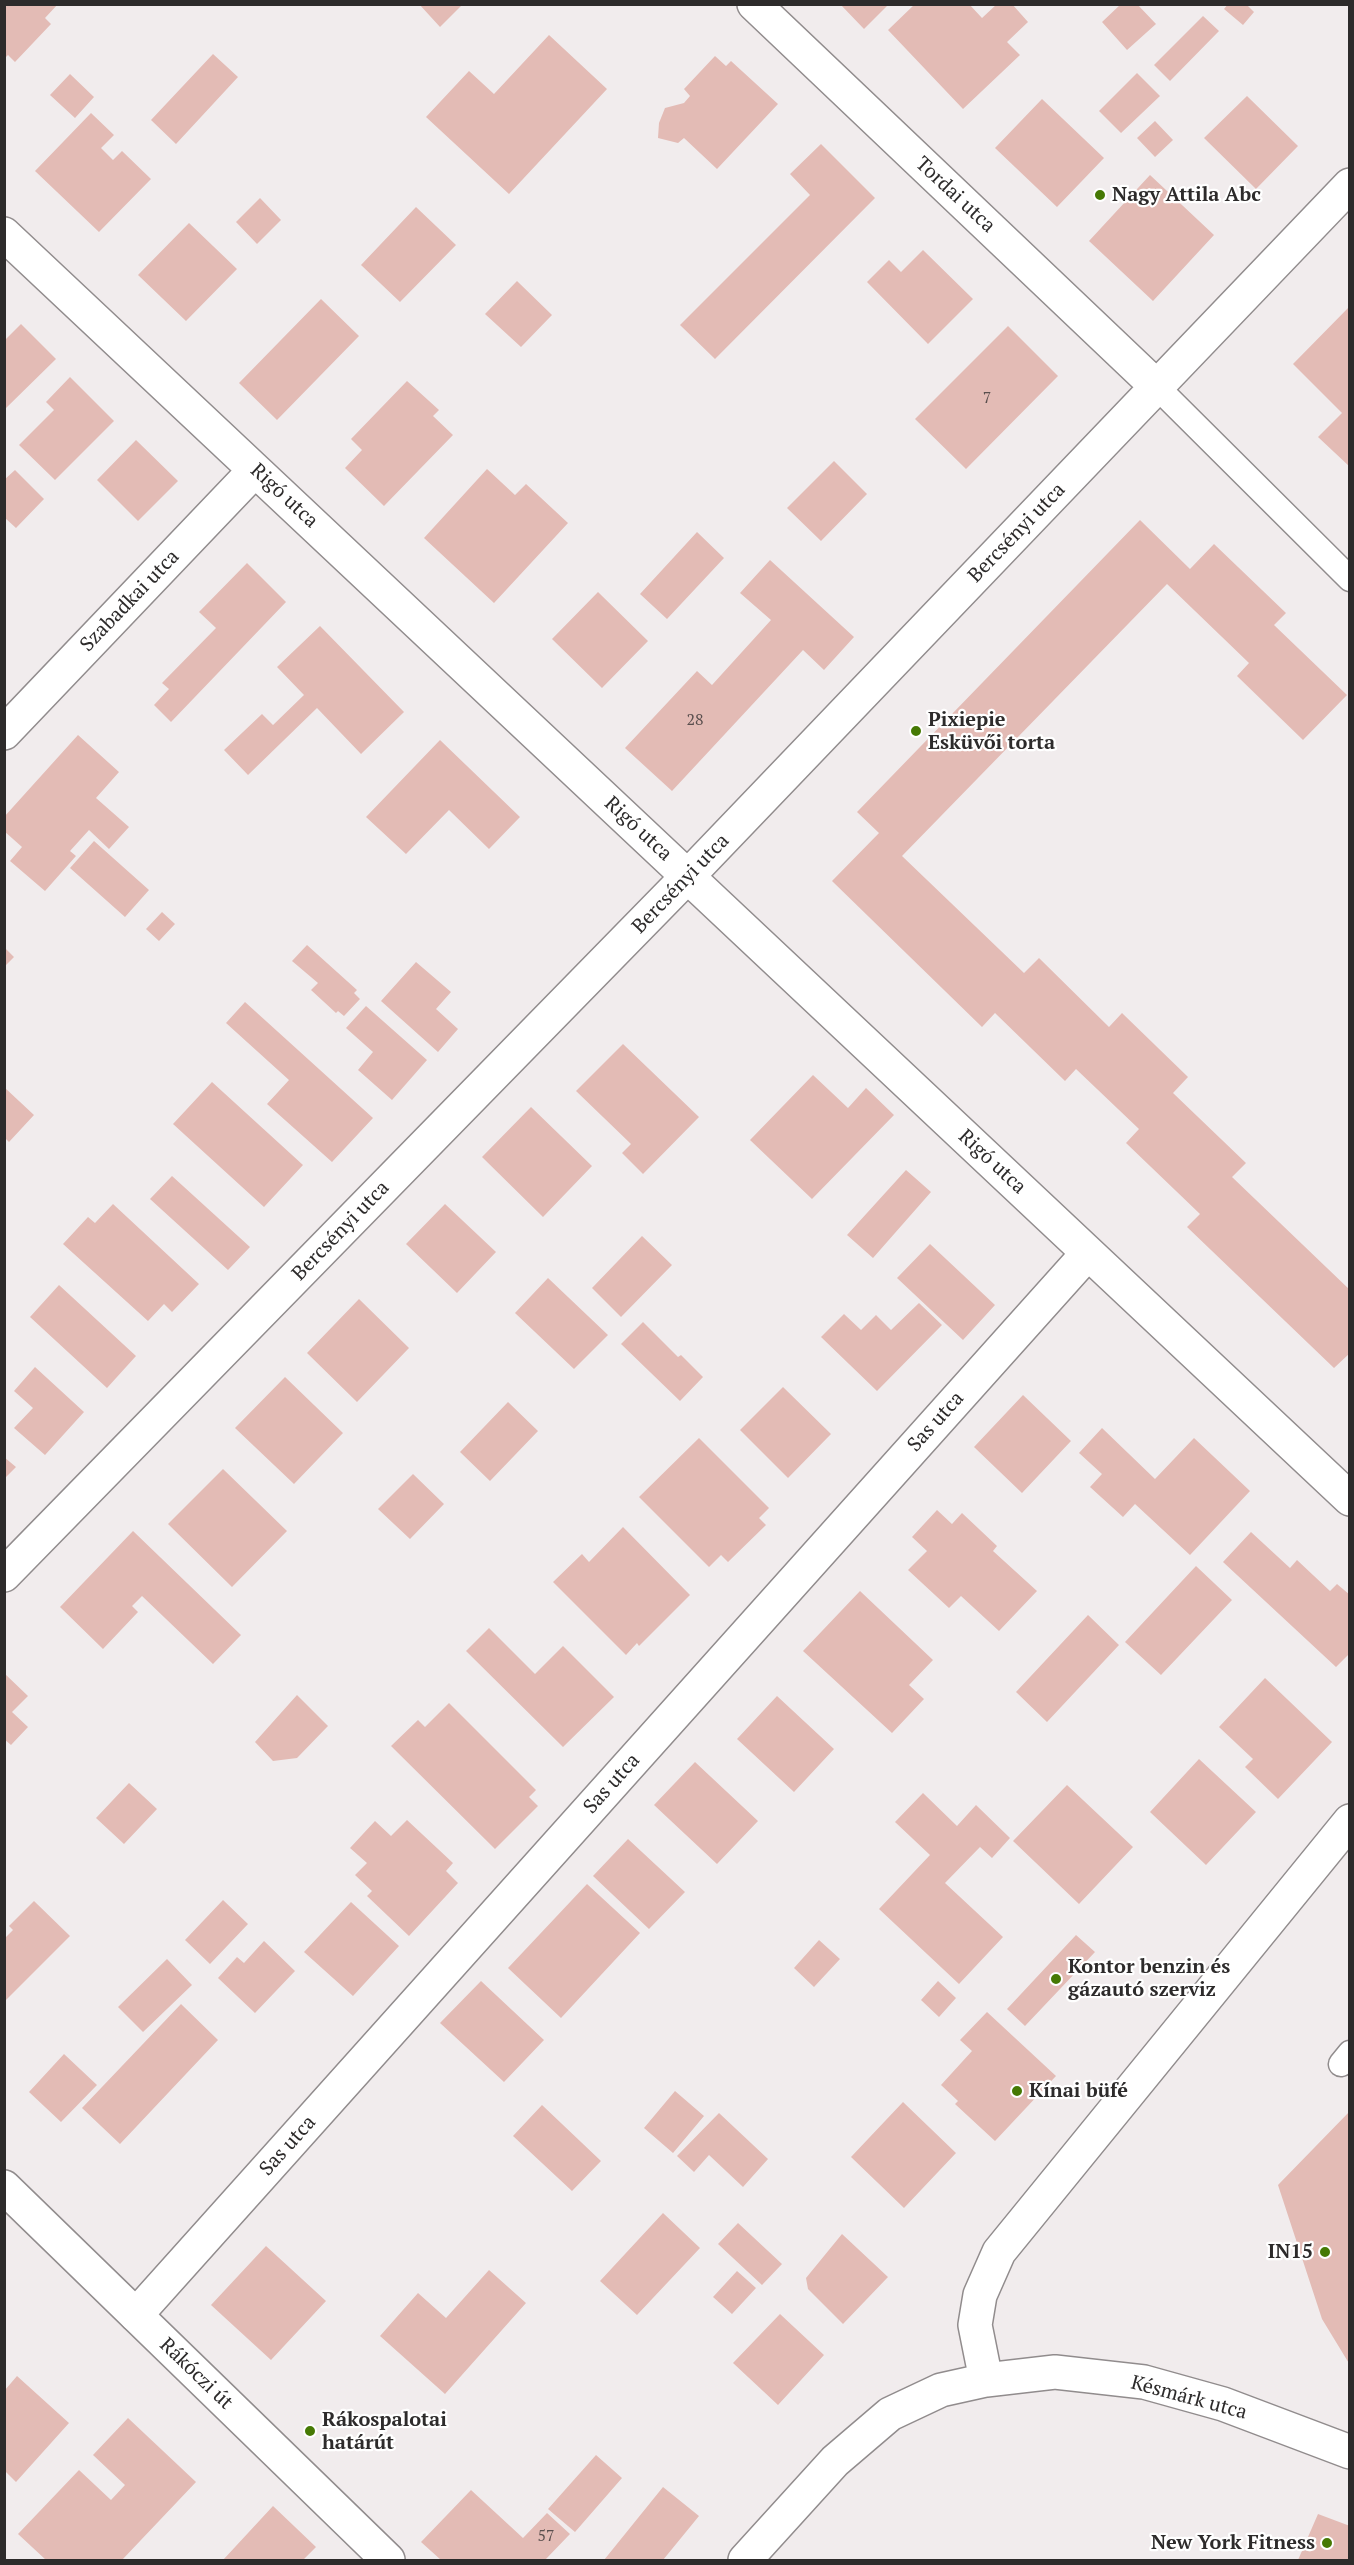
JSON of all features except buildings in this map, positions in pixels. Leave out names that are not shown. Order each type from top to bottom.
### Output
[{"type":"street","name":"Tordai utca","points":[[754,4],[1156,386]]},
{"type":"street","name":"Bercsényi utca","points":[[4,1575],[688,876],[1350,185]]},
{"type":"street","name":"Rigó utca","points":[[4,234],[1350,1498]]},
{"type":"street","name":"Szabadkai utca","points":[[4,733],[255,470]]},
{"type":"street","name":"Sas utca","points":[[136,2315],[1088,1252]]},
{"type":"street","points":[[745,2560],[835,2461],[890,2414],[941,2390],[986,2380],[975,2325],[980,2295],[999,2252],[1348,1828]]},
{"type":"street","name":"Rákóczi út","points":[[4,2187],[388,2560]]},
{"type":"street","name":"Késmárk utca","points":[[986,2380],[1055,2372],[1144,2382],[1223,2404],[1350,2451]]},
{"type":"lane","points":[[1156,386],[1350,579]]},
{"type":"place","name":"Nagy Attila Abc","points":[[1100,195]]},
{"type":"place","name":"Pixiepie Esküvői torta","points":[[916,731]]},
{"type":"place","name":"Kontor benzin és gázautó szerviz","points":[[1056,1979]]},
{"type":"place","name":"Kínai büfé","points":[[1017,2091]]},
{"type":"place","name":"IN15","points":[[1325,2252]]},
{"type":"place","name":"Rákospalotai határút","points":[[310,2431]]},
{"type":"place","name":"New York Fitness","points":[[1327,2543]]}]
